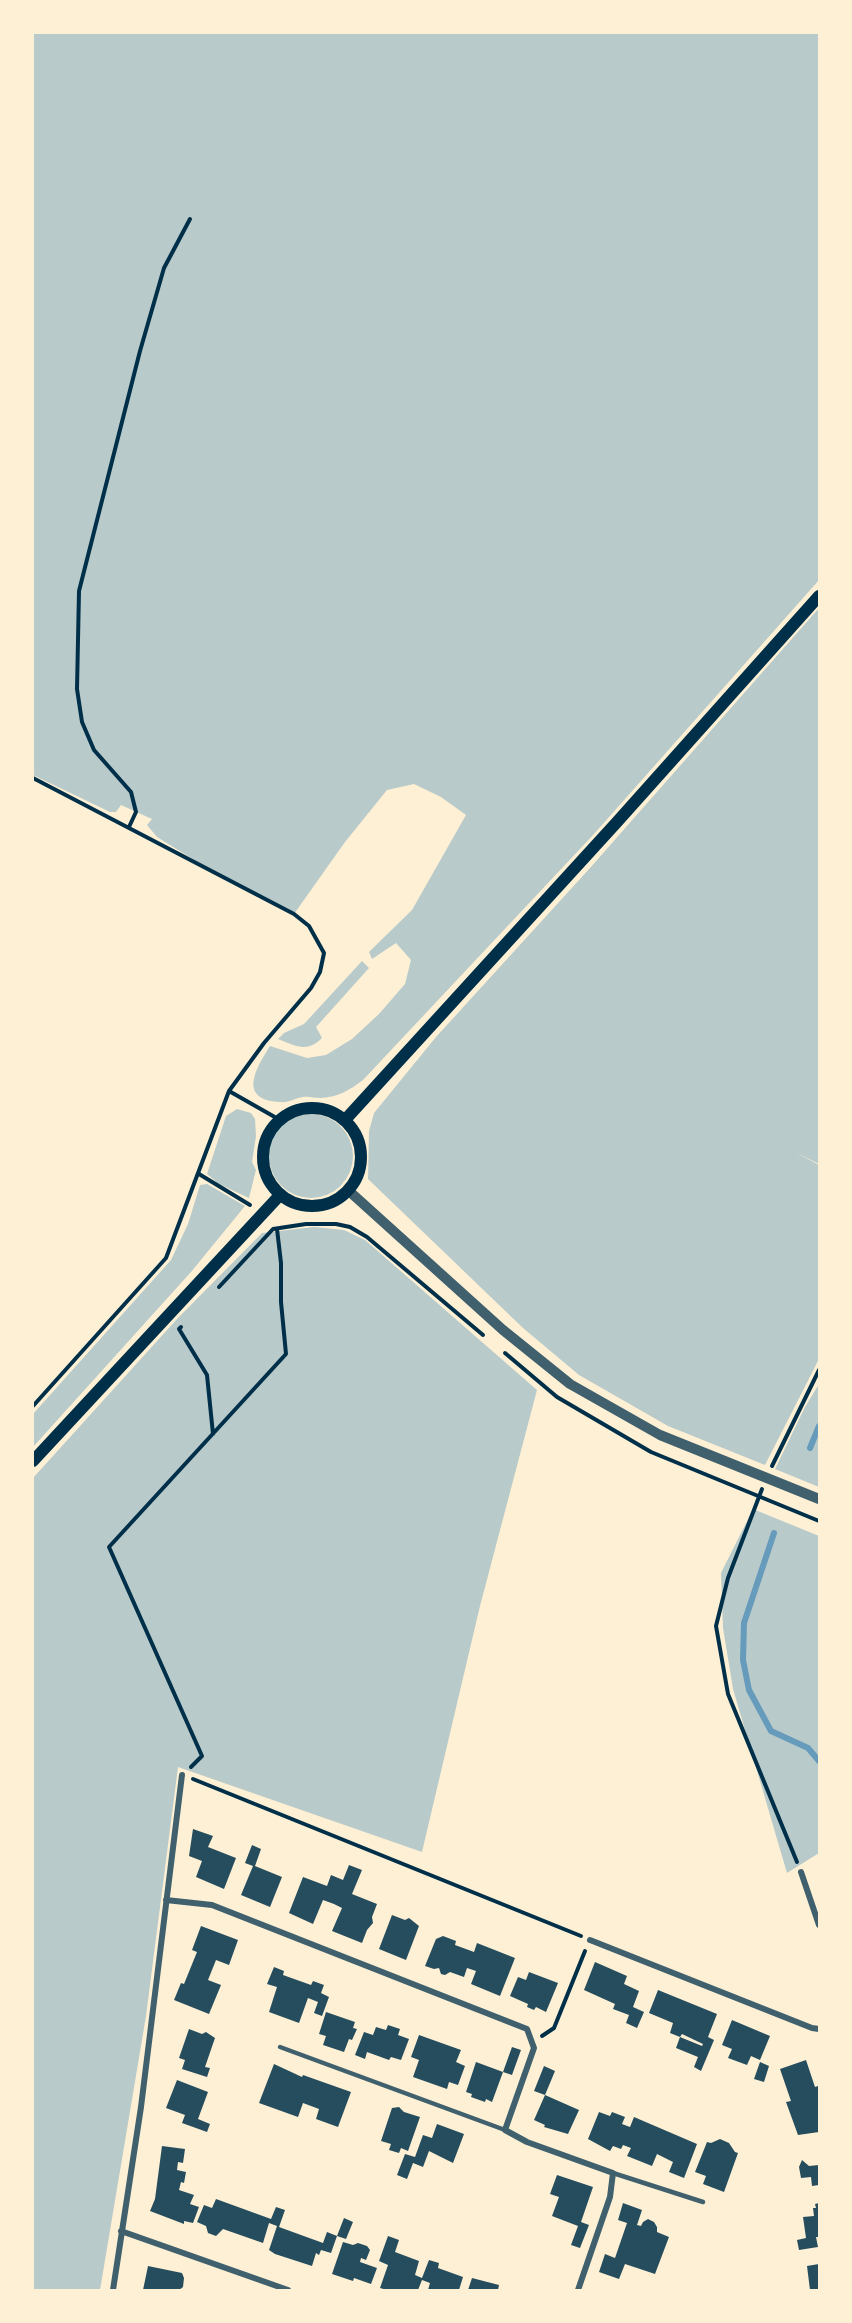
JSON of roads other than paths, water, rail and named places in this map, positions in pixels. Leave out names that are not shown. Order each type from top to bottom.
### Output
[{"type":"main road","points":[[345,1120],[656,779],[819,596]]},
{"type":"main road","points":[[316,1108],[334,1113],[345,1120],[358,1138],[362,1160],[356,1181],[349,1191],[339,1200],[312,1207],[295,1204],[280,1195],[269,1182],[263,1165],[264,1146],[271,1130],[280,1120],[297,1110],[316,1108]]},
{"type":"main road","points":[[33,1461],[280,1195]]},
{"type":"street","points":[[349,1191],[503,1330],[570,1384],[660,1435],[819,1499]]},
{"type":"street","points":[[112,2290],[141,2107],[182,1775]]},
{"type":"street","points":[[801,1872],[819,1925]]},
{"type":"street","points":[[166,1900],[212,1905],[527,2029],[534,2048],[505,2130],[527,2142],[613,2173],[610,2197],[578,2290]]},
{"type":"street","points":[[590,1940],[819,2029]]},
{"type":"street","points":[[121,2231],[288,2290]]},
{"type":"lane","points":[[280,2047],[505,2130]]},
{"type":"lane","points":[[613,2173],[703,2202]]},
{"type":"waterway","points":[[810,1448],[819,1426]]},
{"type":"waterway","points":[[774,1533],[744,1623],[743,1660],[749,1690],[771,1731],[808,1748],[819,1761]]}]
